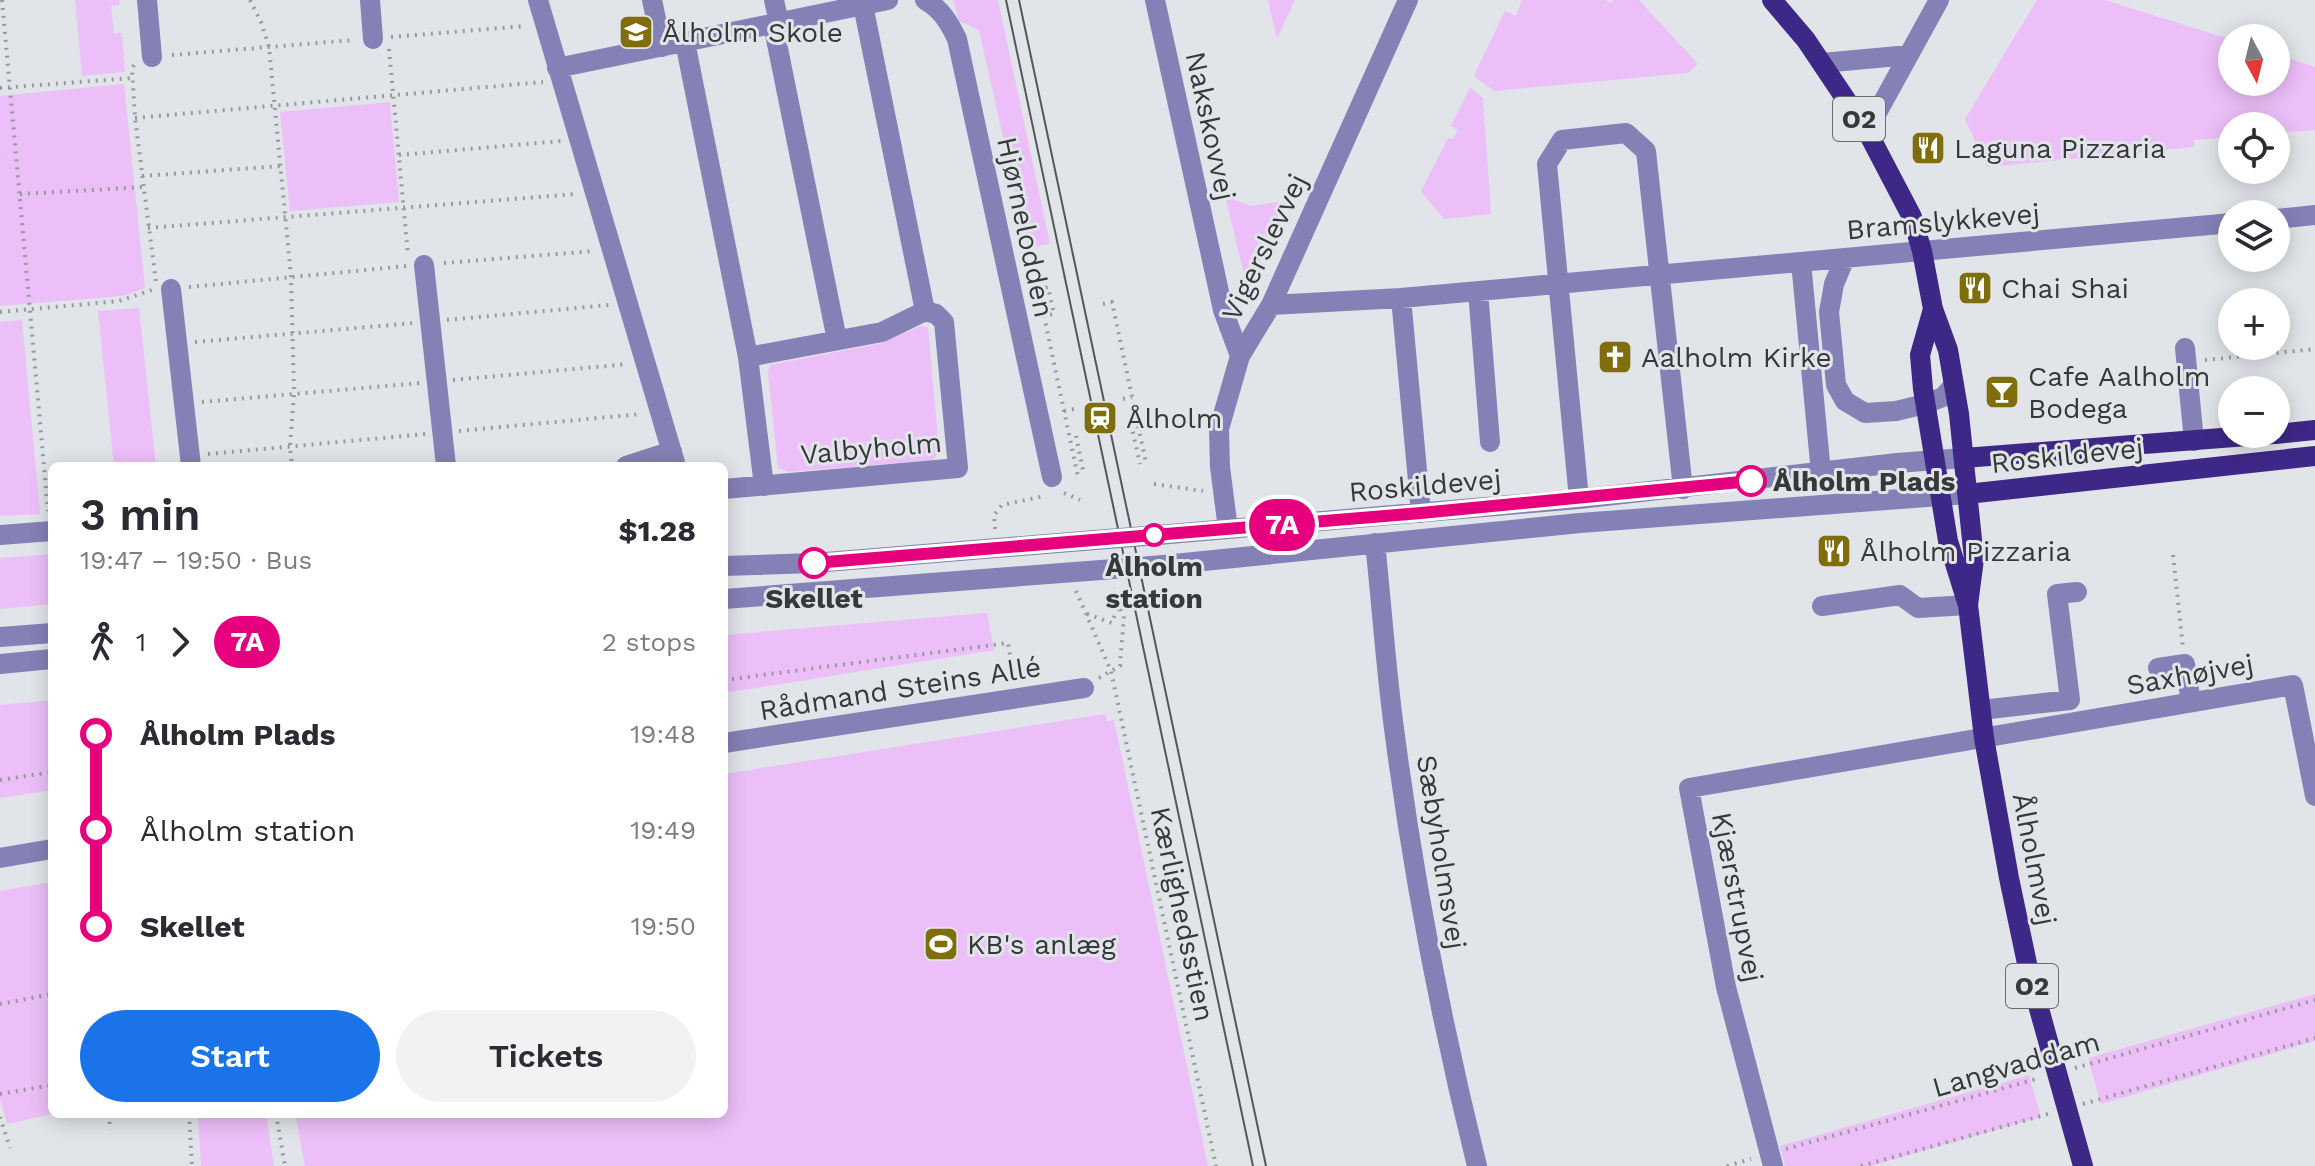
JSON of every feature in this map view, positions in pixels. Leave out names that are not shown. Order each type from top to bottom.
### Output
[{"type":"main road","name":"Ålholmvej","points":[[1772,0],[1822,63],[1867,131],[1912,217],[1933,309],[1948,350],[1954,385],[1974,559],[1968,605]]},
{"type":"main road","name":"Ålholmvej","points":[[1933,309],[1920,355],[1939,496],[1952,562],[1968,605],[1984,738],[2029,973],[2083,1166]]},
{"type":"main road","name":"Roskildevej","points":[[2290,432],[2315,430]]},
{"type":"main road","name":"Roskildevej","points":[[1964,458],[2218,439]]},
{"type":"main road","name":"Roskildevej","points":[[1967,494],[2315,456]]},
{"type":"street","points":[[147,0],[152,57]]},
{"type":"street","points":[[370,0],[373,39]]},
{"type":"street","points":[[538,0],[674,458],[650,462]]},
{"type":"street","points":[[652,0],[662,47]]},
{"type":"street","points":[[774,0],[837,340]]},
{"type":"street","points":[[559,75],[662,47],[888,0]]},
{"type":"street","name":"Hjørnelodden","points":[[925,0],[947,19],[957,39],[1049,486]]},
{"type":"street","name":"Nakskovvej","points":[[1155,0],[1223,310],[1240,356]]},
{"type":"street","name":"Vigerslevvej","points":[[1228,529],[1220,467],[1219,429],[1240,356],[1271,305],[1408,0]]},
{"type":"street","points":[[1867,131],[1939,0]]},
{"type":"street","name":"Valbyholm","points":[[728,489],[958,468],[944,322],[936,314],[925,311],[863,5]]},
{"type":"street","name":"Valbyholm","points":[[685,42],[748,357],[764,486]]},
{"type":"street","points":[[1822,63],[1909,55]]},
{"type":"street","points":[[1579,499],[1547,164],[1562,140],[1626,133],[1646,151],[1683,489]]},
{"type":"street","points":[[2290,218],[2315,215]]},
{"type":"street","name":"Bramslykkevej","points":[[1271,305],[1401,298],[2218,224]]},
{"type":"street","points":[[1845,258],[1834,284],[1829,312],[1836,385],[1845,401],[1865,413],[1925,404],[1943,397],[1954,385]]},
{"type":"street","points":[[1801,262],[1821,473]]},
{"type":"street","points":[[424,265],[446,462]]},
{"type":"street","points":[[171,289],[191,462]]},
{"type":"street","points":[[1478,291],[1490,442]]},
{"type":"street","points":[[1401,298],[1421,513]]},
{"type":"street","points":[[748,357],[882,332],[925,311]]},
{"type":"street","points":[[2186,355],[2194,441]]},
{"type":"street","name":"Roskildevej","points":[[728,566],[814,563],[1421,513],[1683,489],[1964,458]]},
{"type":"street","name":"Roskildevej","points":[[728,599],[1164,565],[1580,523],[1967,494]]},
{"type":"street","points":[[0,535],[48,531]]},
{"type":"street","name":"Sæbyholmsvej","points":[[1375,543],[1395,736],[1422,903],[1451,1061],[1477,1166]]},
{"type":"street","points":[[2068,724],[2070,700],[2057,594],[2077,592]]},
{"type":"street","points":[[1822,606],[1900,595],[1918,608],[1968,605]]},
{"type":"street","points":[[0,637],[48,633]]},
{"type":"street","points":[[0,664],[48,659]]},
{"type":"street","points":[[2158,668],[2185,664],[2191,702]]},
{"type":"street","name":"Saxhøjvej","points":[[1984,738],[2293,685],[2315,796]]},
{"type":"street","name":"Rådmand Steins Allé","points":[[728,742],[1084,688]]},
{"type":"street","points":[[1981,710],[2070,700]]},
{"type":"street","name":"Kjærstrupvej","points":[[1771,1160],[1726,987],[1689,788],[1984,738]]},
{"type":"street","points":[[0,858],[48,850]]},
{"type":"path","points":[[2,0],[48,498]]},
{"type":"path","points":[[250,0],[269,47],[291,277],[294,394],[292,462]]},
{"type":"path","points":[[171,289],[409,266],[388,38],[545,25]]},
{"type":"path","points":[[0,312],[119,301],[158,287],[153,276],[135,118],[132,69],[138,59],[373,39]]},
{"type":"path","points":[[135,118],[394,96],[559,75]]},
{"type":"path","points":[[0,88],[132,78]]},
{"type":"path","points":[[399,155],[579,140]]},
{"type":"path","points":[[142,176],[281,166]]},
{"type":"path","points":[[20,194],[144,187]]},
{"type":"path","points":[[148,228],[594,193]]},
{"type":"path","points":[[424,265],[613,249]]},
{"type":"path","points":[[1029,291],[1048,287],[1054,314],[1044,316],[1081,476],[1076,436]]},
{"type":"path","points":[[1103,304],[1112,302],[1113,305],[1143,463],[1131,424]]},
{"type":"path","points":[[177,344],[628,304]]},
{"type":"path","points":[[2186,355],[2315,349]]},
{"type":"path","points":[[1123,399],[1132,399]]},
{"type":"path","points":[[1065,413],[1074,409]]},
{"type":"path","points":[[997,547],[994,515],[1002,505],[1049,486],[1080,500]]},
{"type":"path","points":[[2173,555],[2185,664]]},
{"type":"path","name":"Kærlighedsstien","points":[[1067,573],[1111,671],[1216,1166]]},
{"type":"path","points":[[1087,614],[1112,623],[1118,605],[1124,616],[1120,666],[1111,671]]},
{"type":"path","points":[[728,679],[1008,643],[1016,698]]},
{"type":"path","points":[[0,780],[48,773]]},
{"type":"path","points":[[0,1004],[48,995]]},
{"type":"path","name":"Langvaddam","points":[[1727,1166],[1771,1160],[2315,1000]]},
{"type":"path","name":"Langvaddam","points":[[1861,1166],[2315,1038]]},
{"type":"path","points":[[0,1094],[48,1086]]},
{"type":"path","points":[[0,1117],[10,1148]]},
{"type":"path","points":[[109,1118],[110,1130]]},
{"type":"path","points":[[189,1118],[192,1166]]},
{"type":"path","points":[[277,1118],[285,1166]]},
{"type":"shaded area","points":[[75,0],[119,0],[120,5],[111,6],[114,33],[122,33],[125,72],[82,76]]},
{"type":"shaded area","points":[[953,0],[998,0],[1050,244],[1028,248],[979,30],[959,21]]},
{"type":"shaded area","points":[[1268,0],[1295,0],[1277,39]]},
{"type":"shaded area","points":[[1522,0],[1606,0],[1610,3],[1614,0],[1639,0],[1698,64],[1688,73],[1494,91],[1474,76],[1505,11],[1516,16]]},
{"type":"shaded area","points":[[2037,0],[2105,0],[2218,36],[2218,96],[2290,96],[2290,59],[2315,67],[2315,130],[2290,132],[2290,112],[2218,112],[2218,138],[2194,140],[2194,147],[1987,167],[1965,119]]},
{"type":"shaded area","points":[[124,84],[145,288],[123,296],[0,306],[0,96]]},
{"type":"shaded area","points":[[1470,87],[1483,98],[1491,214],[1444,219],[1421,191],[1448,138],[1453,139],[1458,130],[1451,126]]},
{"type":"shaded area","points":[[390,102],[399,202],[290,211],[280,112]]},
{"type":"shaded area","points":[[1225,196],[1251,206],[1276,202],[1285,208],[1254,275],[1244,274]]},
{"type":"shaded area","points":[[139,308],[156,462],[114,462],[98,311]]},
{"type":"shaded area","points":[[22,320],[40,514],[0,516],[0,322]]},
{"type":"shaded area","points":[[920,326],[928,327],[939,451],[933,460],[788,472],[778,468],[768,373],[770,365],[882,343]]},
{"type":"shaded area","points":[[48,554],[48,604],[0,609],[0,558]]},
{"type":"shaded area","points":[[987,613],[994,650],[728,692],[728,635]]},
{"type":"shaded area","points":[[48,700],[48,791],[0,798],[0,705]]},
{"type":"shaded area","name":"KB's anlæg","points":[[1105,714],[1107,721],[1114,720],[1208,1166],[305,1166],[296,1118],[728,1118],[728,773]]},
{"type":"shaded area","points":[[48,883],[48,1115],[7,1124],[0,1099],[0,891]]},
{"type":"shaded area","points":[[2315,994],[2315,1041],[2101,1104],[2088,1058]]},
{"type":"shaded area","points":[[2029,1075],[2041,1117],[1871,1166],[1785,1166],[1780,1146]]},
{"type":"shaded area","points":[[198,1118],[267,1118],[274,1166],[201,1166]]},
{"type":"tram line","points":[[1006,0],[1253,1166]]},
{"type":"tram line","points":[[1019,0],[1266,1166]]},
{"type":"bus line","name":"7A","points":[[814,563],[1421,513],[1751,481]]},
{"type":"place","name":"Ålholm Skole","points":[[636,32]]},
{"type":"place","name":"Laguna Pizzaria","points":[[1928,148]]},
{"type":"place","name":"Chai Shai","points":[[1975,288]]},
{"type":"place","name":"Aalholm Kirke","points":[[1615,357]]},
{"type":"place","name":"Cafe Aalholm Bodega","points":[[2002,392]]},
{"type":"place","name":"Ålholm","points":[[1100,418]]},
{"type":"place","name":"Ålholm Plads","points":[[1751,481]]},
{"type":"place","name":"Ålholm station","points":[[1154,535]]},
{"type":"place","name":"Ålholm Pizzaria","points":[[1834,551]]},
{"type":"place","name":"Skellet","points":[[814,563]]},
{"type":"place","name":"KB's anlæg","points":[[941,944]]}]
